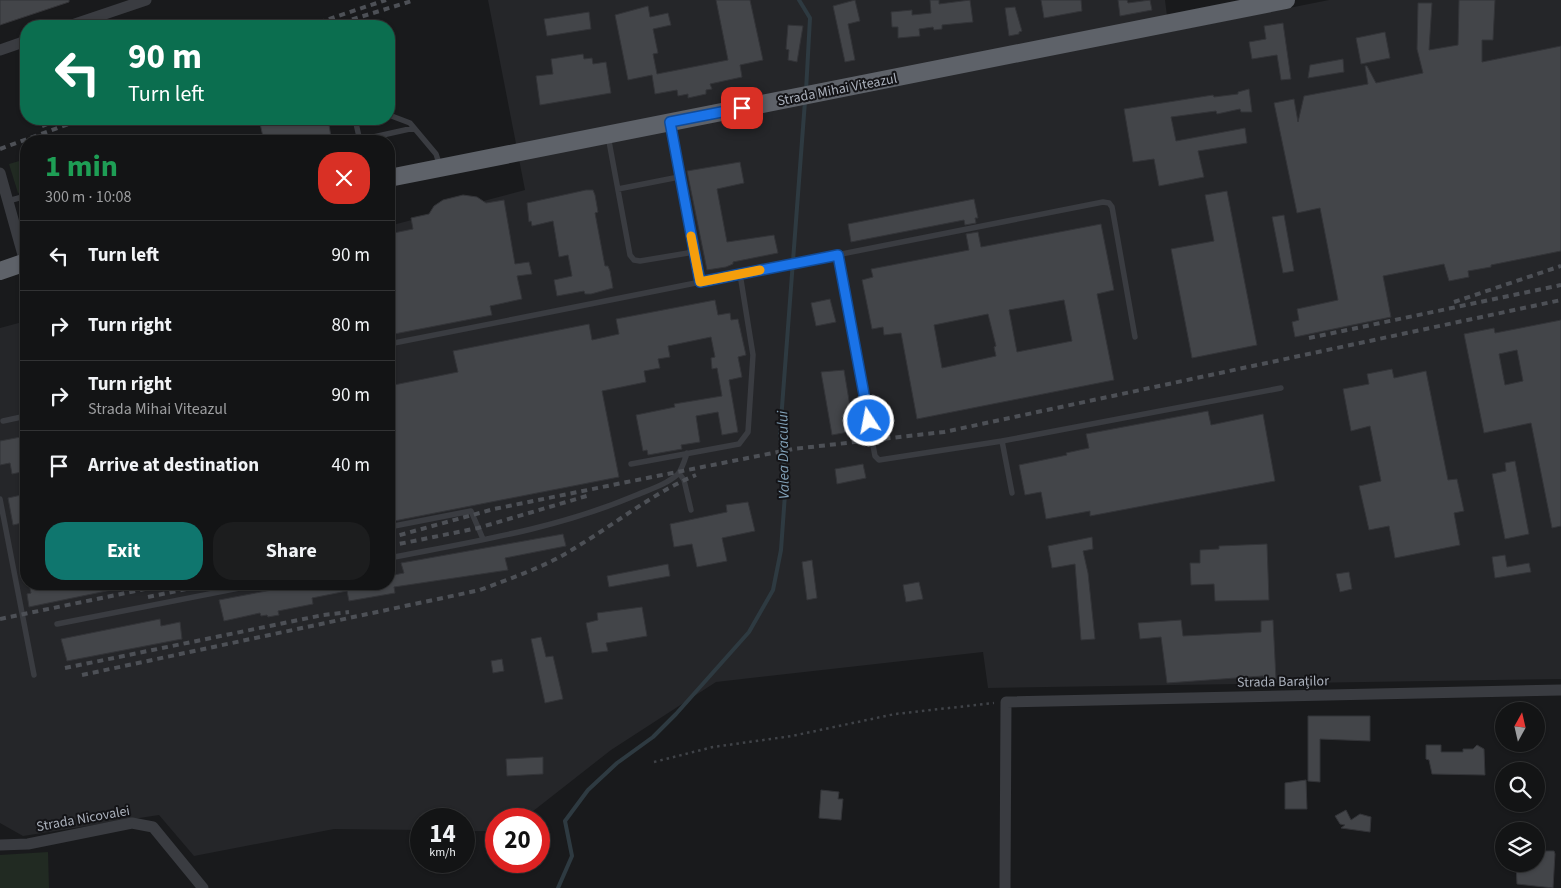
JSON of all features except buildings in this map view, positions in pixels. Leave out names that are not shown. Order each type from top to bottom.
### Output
[{"type":"highway","name":"Strada Mihai Viteazul","points":[[395,177],[1286,0]]},
{"type":"highway","points":[[0,271],[20,264]]},
{"type":"street","points":[[84,20],[131,2],[146,0]]},
{"type":"street","points":[[0,50],[20,43]]},
{"type":"street","points":[[0,173],[5,197],[20,243]]},
{"type":"street","name":"Strada Baraților","points":[[1006,702],[1561,690]]},
{"type":"street","points":[[1005,888],[1006,702]]},
{"type":"street","name":"Strada Nicovalei","points":[[0,845],[28,844],[132,823],[145,824],[153,827],[203,888]]},
{"type":"lane","points":[[395,117],[402,119],[414,128],[436,154],[441,168]]},
{"type":"lane","points":[[670,122],[692,249],[700,282]]},
{"type":"lane","points":[[382,135],[414,128]]},
{"type":"lane","points":[[607,134],[630,255],[634,260],[640,261],[688,253],[692,249]]},
{"type":"lane","points":[[618,189],[679,177]]},
{"type":"lane","points":[[5,197],[20,196]]},
{"type":"lane","points":[[395,343],[1103,202],[1109,203],[1112,207],[1135,338]]},
{"type":"lane","points":[[838,255],[875,456],[884,461],[1002,441],[1282,388]]},
{"type":"lane","points":[[631,464],[740,444],[748,432],[753,355],[740,274]]},
{"type":"lane","points":[[3,421],[20,417]]},
{"type":"lane","points":[[1002,441],[1012,493]]},
{"type":"lane","points":[[395,557],[579,516],[611,505],[661,485],[679,473],[687,453]]},
{"type":"lane","points":[[679,473],[684,480],[691,510]]},
{"type":"lane","points":[[0,499],[34,675]]},
{"type":"lane","points":[[395,526],[471,510],[482,539]]},
{"type":"lane","points":[[57,624],[230,590]]},
{"type":"path","points":[[654,762],[713,747],[792,736],[895,714],[1006,702]]},
{"type":"shaded area","points":[[488,0],[1165,0],[1169,32],[1329,0],[1561,0],[1561,679],[988,688],[983,652],[716,682],[611,750],[537,808],[485,808],[485,831],[475,831],[475,808],[410,808],[410,830],[334,829],[194,856],[159,815],[23,836],[0,823],[0,328],[20,323],[20,590],[395,590],[395,224],[525,190]]},
{"type":"shaded area","points":[[20,161],[20,192],[18,193],[9,164]]},
{"type":"shaded area","points":[[48,852],[49,888],[0,888],[0,855]]},
{"type":"waterway","name":"Valea Dracului","points":[[799,0],[810,18],[806,91]]},
{"type":"waterway","name":"Valea Dracului","points":[[558,888],[572,856],[565,821],[588,790],[617,763],[653,737],[676,714],[749,632],[773,590],[781,550],[786,480],[780,434],[805,101]]},
{"type":"railway","points":[[326,20],[386,0]]},
{"type":"railway","points":[[350,20],[415,0]]},
{"type":"railway","points":[[38,135],[66,125]]},
{"type":"railway","points":[[0,149],[20,142]]},
{"type":"railway","points":[[1454,302],[1561,266]]},
{"type":"railway","points":[[1309,338],[1561,285]]},
{"type":"railway","points":[[395,536],[494,509],[793,449],[944,432],[1561,300]]},
{"type":"railway","points":[[82,675],[480,590],[530,571],[567,553],[650,499],[696,475]]},
{"type":"railway","points":[[395,545],[478,528],[590,495]]},
{"type":"railway","points":[[0,619],[140,590]]},
{"type":"railway","points":[[148,597],[181,590]]},
{"type":"railway","points":[[65,668],[323,615],[349,612]]},
{"type":"slow traffic","points":[[691,236],[692,249],[700,282],[760,270]]},
{"type":"route","points":[[742,108],[670,122],[693,244],[692,249],[700,282],[838,255],[869,421]]}]
